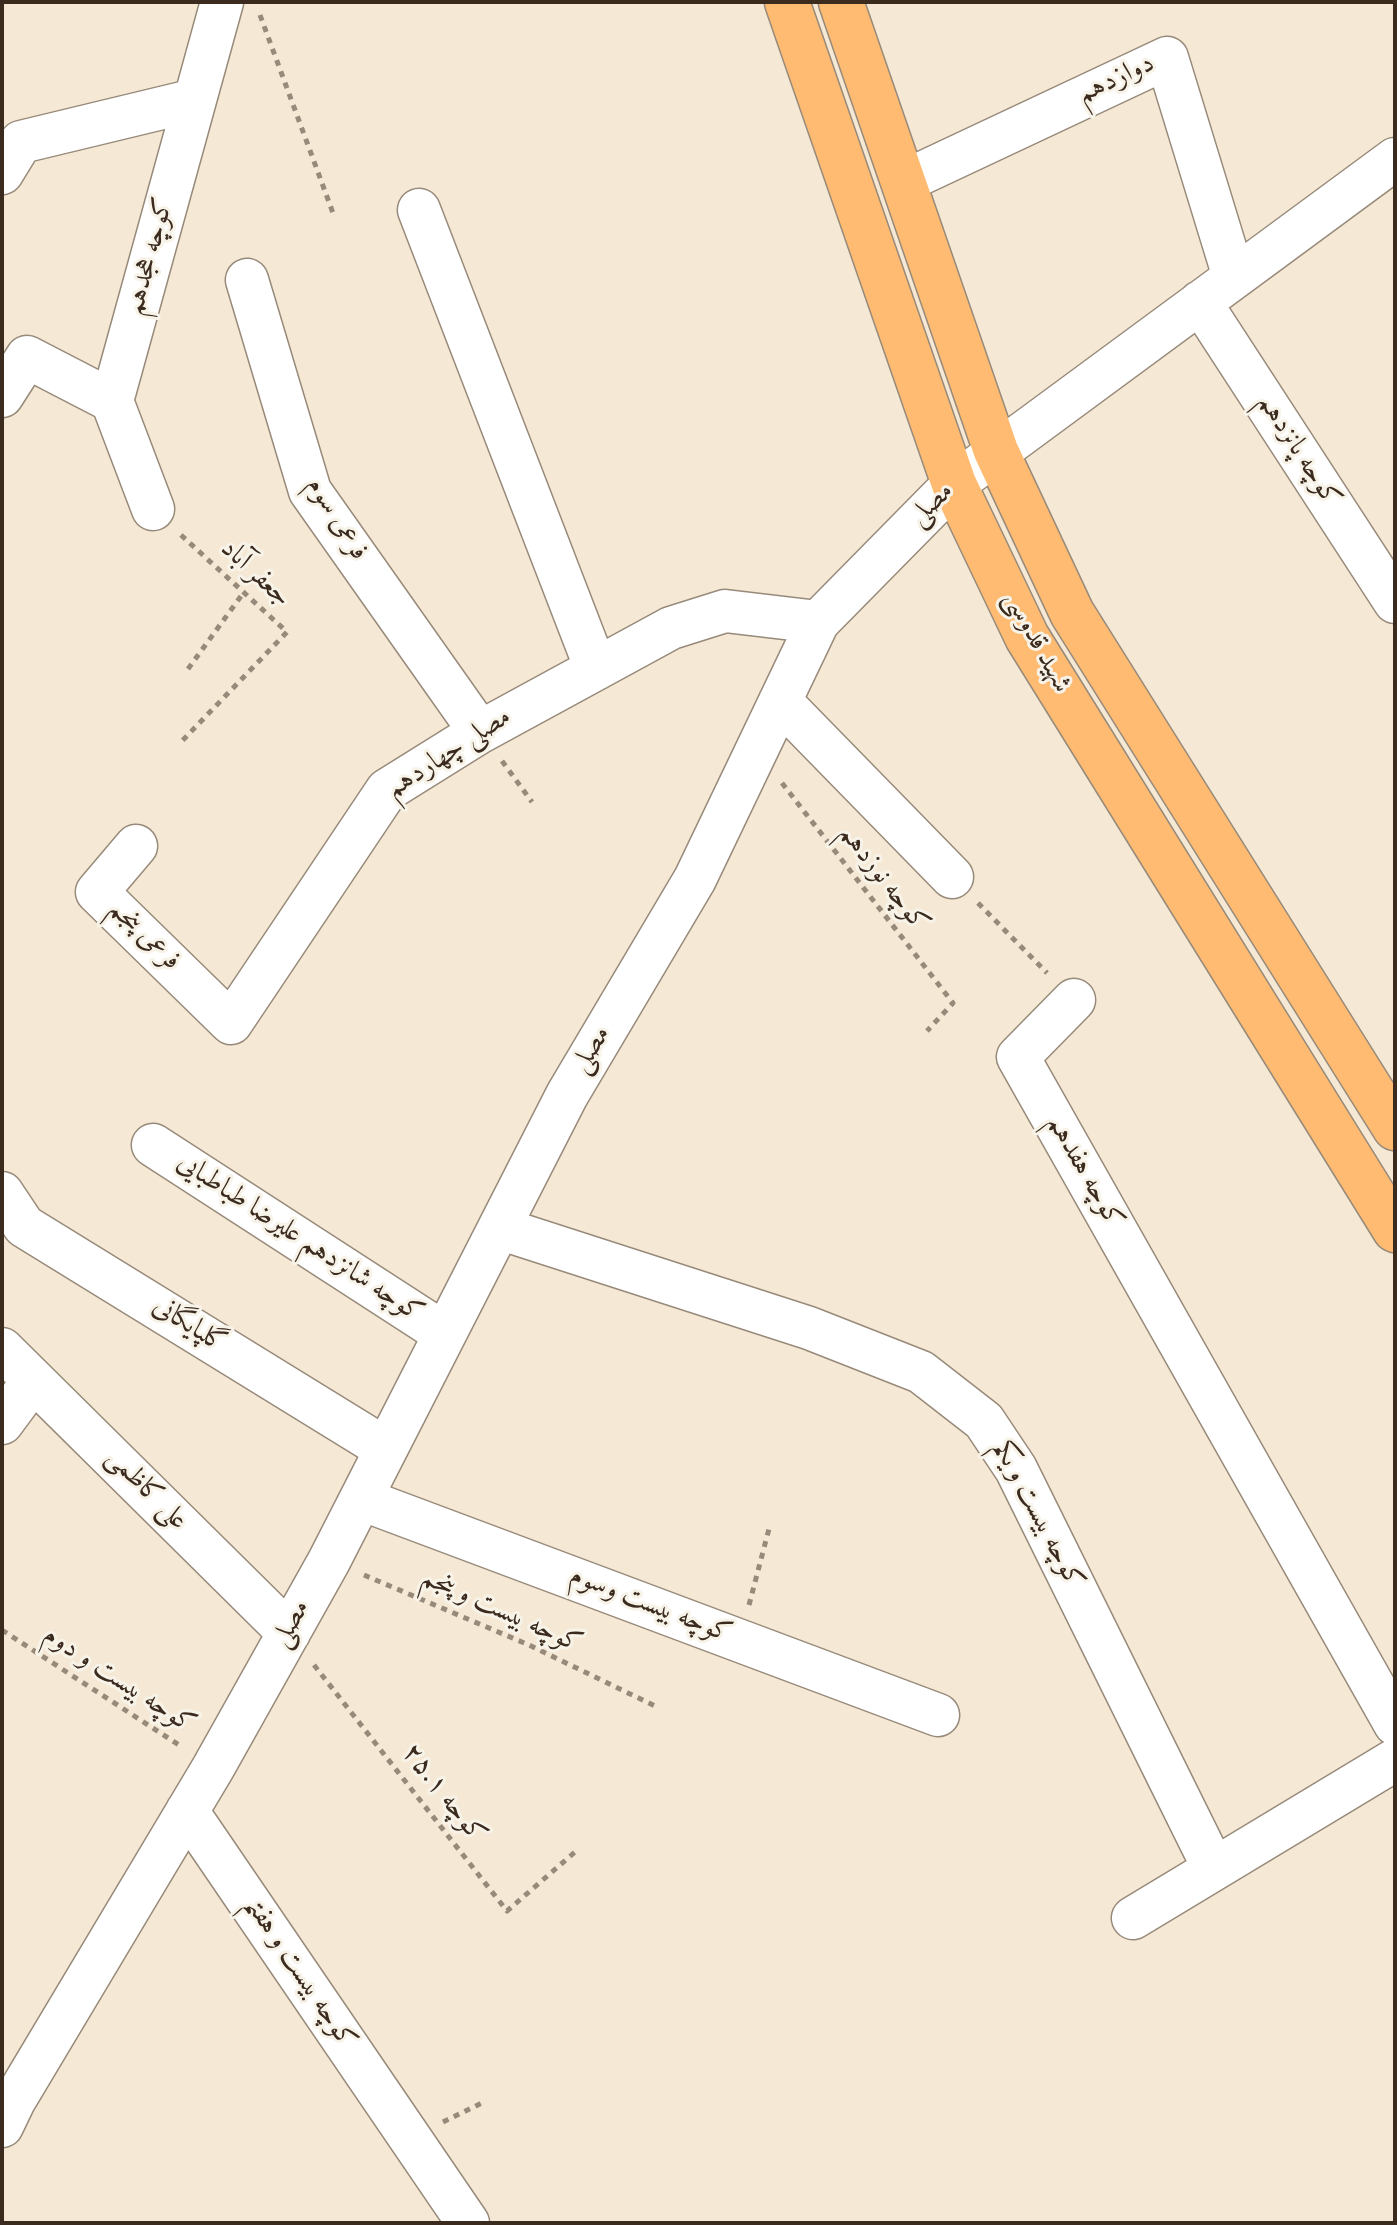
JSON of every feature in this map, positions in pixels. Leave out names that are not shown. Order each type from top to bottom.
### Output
[{"type":"main road","name":"شهید قدوسی","points":[[787,2],[954,484],[1027,637],[1395,1230]]},
{"type":"main road","name":"شهید قدوسی","points":[[841,2],[996,451],[1072,613],[1395,1128]]},
{"type":"street","name":"کوچه هجدهم","points":[[112,401],[222,2]]},
{"type":"street","name":"دوازدهم","points":[[903,182],[1167,58],[1234,277]]},
{"type":"street","points":[[8,146],[195,100]]},
{"type":"street","name":"مصلی","points":[[2,2126],[213,1768],[329,1561],[567,1095],[695,879],[818,622],[954,484],[1395,159]]},
{"type":"street","points":[[419,210],[596,669]]},
{"type":"street","name":"فرعی سوم","points":[[247,280],[310,491],[480,732]]},
{"type":"street","name":"کوچه پانزدهم","points":[[1200,302],[1395,602]]},
{"type":"street","points":[[2,396],[27,357],[112,401],[153,509]]},
{"type":"street","name":"مصلی چهاردهم","points":[[231,1023],[387,790],[480,732],[671,628],[725,611],[818,622]]},
{"type":"street","points":[[780,701],[952,877]]},
{"type":"street","name":"فرعی پنجم","points":[[136,846],[97,892],[231,1023]]},
{"type":"street","name":"کوچه هفدهم","points":[[1074,1000],[1018,1057],[1395,1724]]},
{"type":"street","name":"کوچه شانزدهم علیرضا طباطبایی","points":[[153,1145],[445,1334]]},
{"type":"street","name":"گلپایگانی","points":[[2,1193],[24,1226],[386,1449]]},
{"type":"street","name":"کوچه بیست و یکم","points":[[499,1228],[809,1328],[921,1372],[984,1421],[1016,1469],[1214,1869]]},
{"type":"street","name":"علی کاظمی","points":[[2,1349],[289,1633]]},
{"type":"street","points":[[2,1423],[33,1381]]},
{"type":"street","name":"کوچه بیست وسوم","points":[[361,1499],[938,1715]]},
{"type":"street","points":[[1133,1918],[1395,1760]]},
{"type":"street","name":"کوچه بیست و هفتم","points":[[187,1811],[468,2223]]},
{"type":"path","points":[[255,2],[333,213]]},
{"type":"path","name":"جعفر آباد","points":[[153,509],[287,632],[182,741]]},
{"type":"path","points":[[188,669],[244,592]]},
{"type":"path","points":[[480,732],[532,802]]},
{"type":"path","name":"کوچه نوزدهم","points":[[756,751],[953,1003],[927,1031]]},
{"type":"path","points":[[952,877],[1074,1000]]},
{"type":"path","points":[[739,1641],[770,1525]]},
{"type":"path","name":"کوچه بیست و پنجم","points":[[329,1561],[529,1645],[655,1706]]},
{"type":"path","name":"کوچه بیست و دوم","points":[[2,1630],[213,1768]]},
{"type":"path","name":"کوچه ۲۵.۱","points":[[289,1633],[507,1911],[575,1852]]}]
